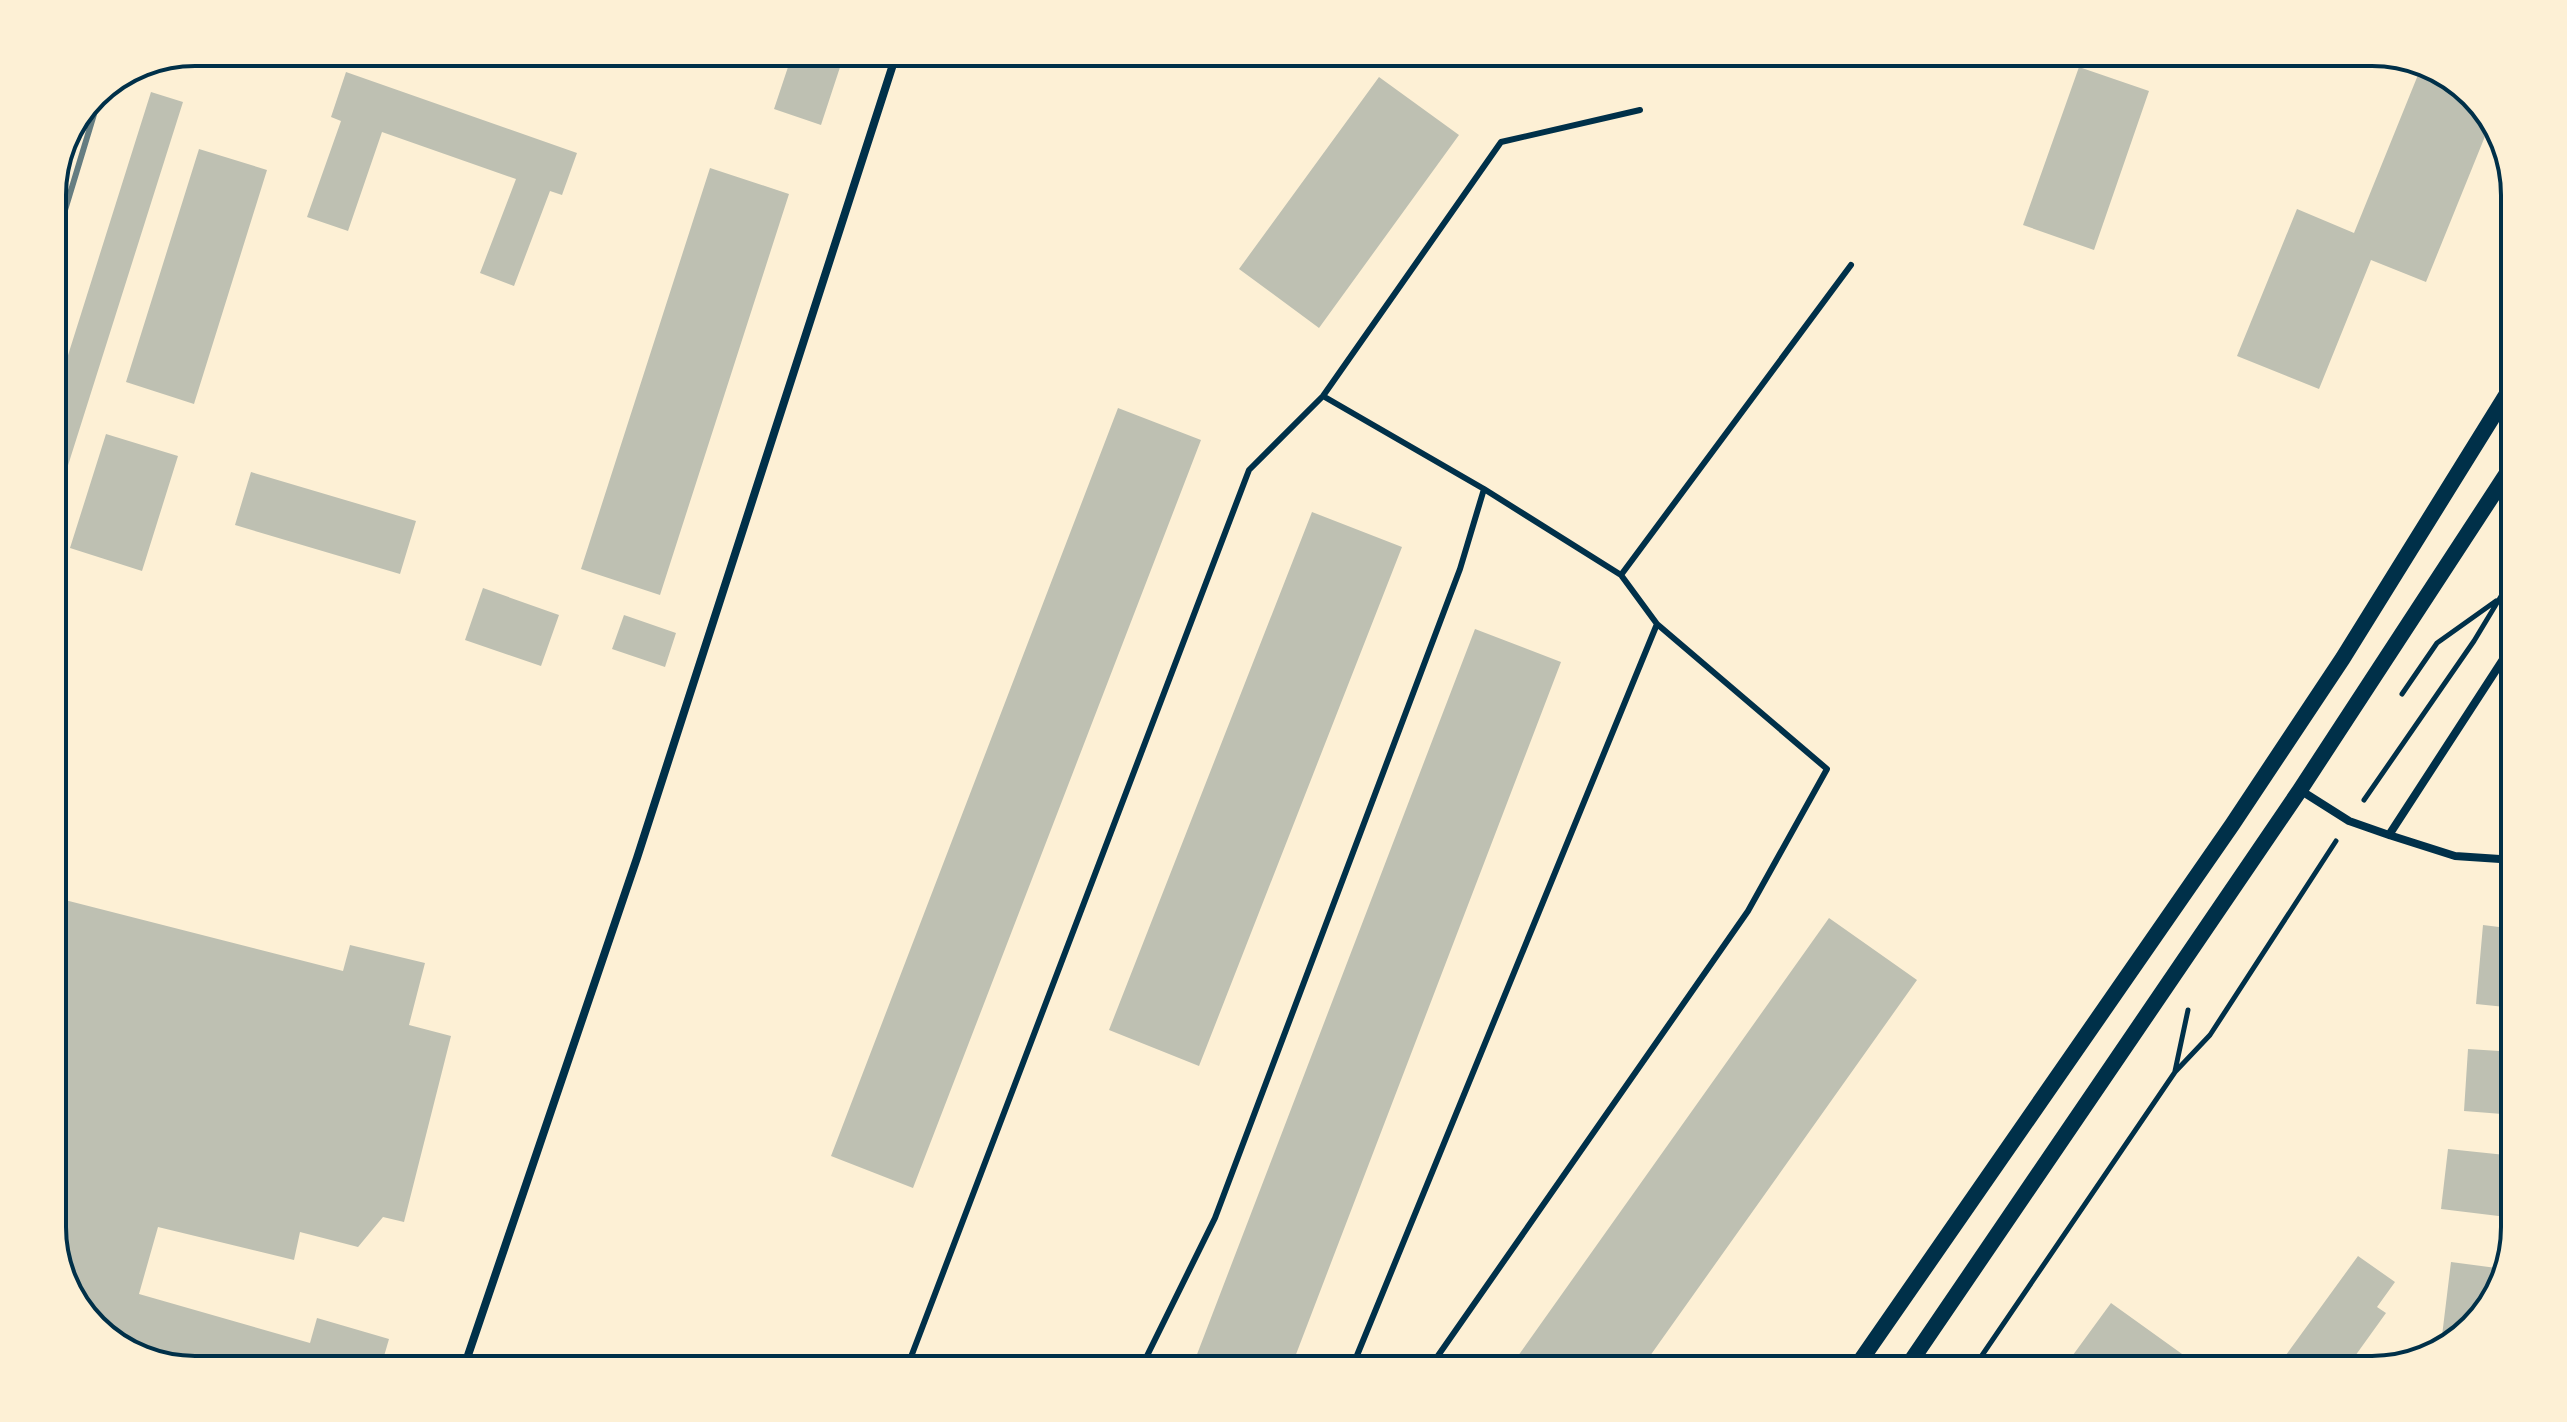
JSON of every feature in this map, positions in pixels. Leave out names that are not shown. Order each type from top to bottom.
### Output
[{"type":"main road","points":[[1864,1356],[2249,799],[2343,658],[2501,404]]},
{"type":"main road","points":[[1915,1356],[2300,790],[2501,482]]},
{"type":"street","points":[[468,1356],[637,858],[892,66]]},
{"type":"street","points":[[2389,835],[2501,663]]},
{"type":"street","points":[[2300,790],[2349,821],[2389,835],[2455,856],[2501,859]]},
{"type":"lane","points":[[911,1356],[1249,470],[1323,396],[1501,142],[1640,110]]},
{"type":"lane","points":[[1621,575],[1851,265]]},
{"type":"lane","points":[[1323,396],[1484,489],[1621,575],[1657,624],[1827,769],[1748,911],[1438,1356]]},
{"type":"lane","points":[[1147,1356],[1215,1218],[1460,569],[1484,489]]},
{"type":"lane","points":[[1357,1356],[1657,624]]},
{"type":"path","points":[[2498,599],[2501,594]]},
{"type":"path","points":[[1982,1356],[2175,1072]]},
{"type":"building","points":[[788,66],[840,66],[821,125],[774,109]]},
{"type":"building","points":[[2079,67],[2149,91],[2094,250],[2023,225]]},
{"type":"building","points":[[346,72],[577,153],[562,195],[550,191],[514,286],[480,273],[516,179],[382,132],[348,231],[307,217],[341,121],[331,117]]},
{"type":"building","points":[[2418,75],[2429,79],[2457,98],[2486,134],[2426,282],[2371,260],[2319,389],[2237,356],[2297,209],[2354,233]]},
{"type":"building","points":[[1379,77],[1459,135],[1319,328],[1239,269]]},
{"type":"building","points":[[151,92],[183,102],[66,472],[66,362]]},
{"type":"building","points":[[199,149],[267,170],[194,404],[126,382]]},
{"type":"building","points":[[710,168],[789,194],[660,595],[581,569]]},
{"type":"building","points":[[1118,408],[1201,440],[913,1188],[831,1156]]},
{"type":"building","points":[[106,434],[178,456],[142,571],[70,548]]},
{"type":"building","points":[[251,472],[416,521],[400,574],[235,525]]},
{"type":"building","points":[[1312,512],[1402,547],[1199,1066],[1109,1030]]},
{"type":"building","points":[[483,588],[559,615],[541,666],[465,640]]},
{"type":"building","points":[[624,615],[676,633],[665,667],[612,649]]},
{"type":"building","points":[[1475,629],[1561,662],[1295,1356],[1196,1356]]},
{"type":"building","points":[[66,900],[343,971],[350,945],[425,963],[409,1025],[451,1036],[404,1222],[383,1217],[358,1247],[300,1232],[294,1260],[158,1227],[139,1294],[310,1343],[317,1318],[389,1339],[384,1356],[170,1354],[138,1343],[123,1334],[88,1299],[73,1268],[66,1235]]},
{"type":"building","points":[[1829,918],[1917,980],[1650,1356],[1518,1356]]},
{"type":"building","points":[[2483,925],[2501,927],[2501,1007],[2476,1004]]},
{"type":"building","points":[[2468,1049],[2501,1051],[2501,1114],[2464,1111]]},
{"type":"building","points":[[2448,1149],[2501,1155],[2501,1216],[2441,1209]]},
{"type":"building","points":[[2358,1256],[2395,1282],[2377,1307],[2386,1313],[2355,1356],[2285,1356]]},
{"type":"building","points":[[2451,1262],[2494,1268],[2488,1284],[2469,1312],[2442,1335]]},
{"type":"building","points":[[2111,1303],[2185,1356],[2072,1356]]},
{"type":"railway","points":[[66,207],[93,117]]}]
